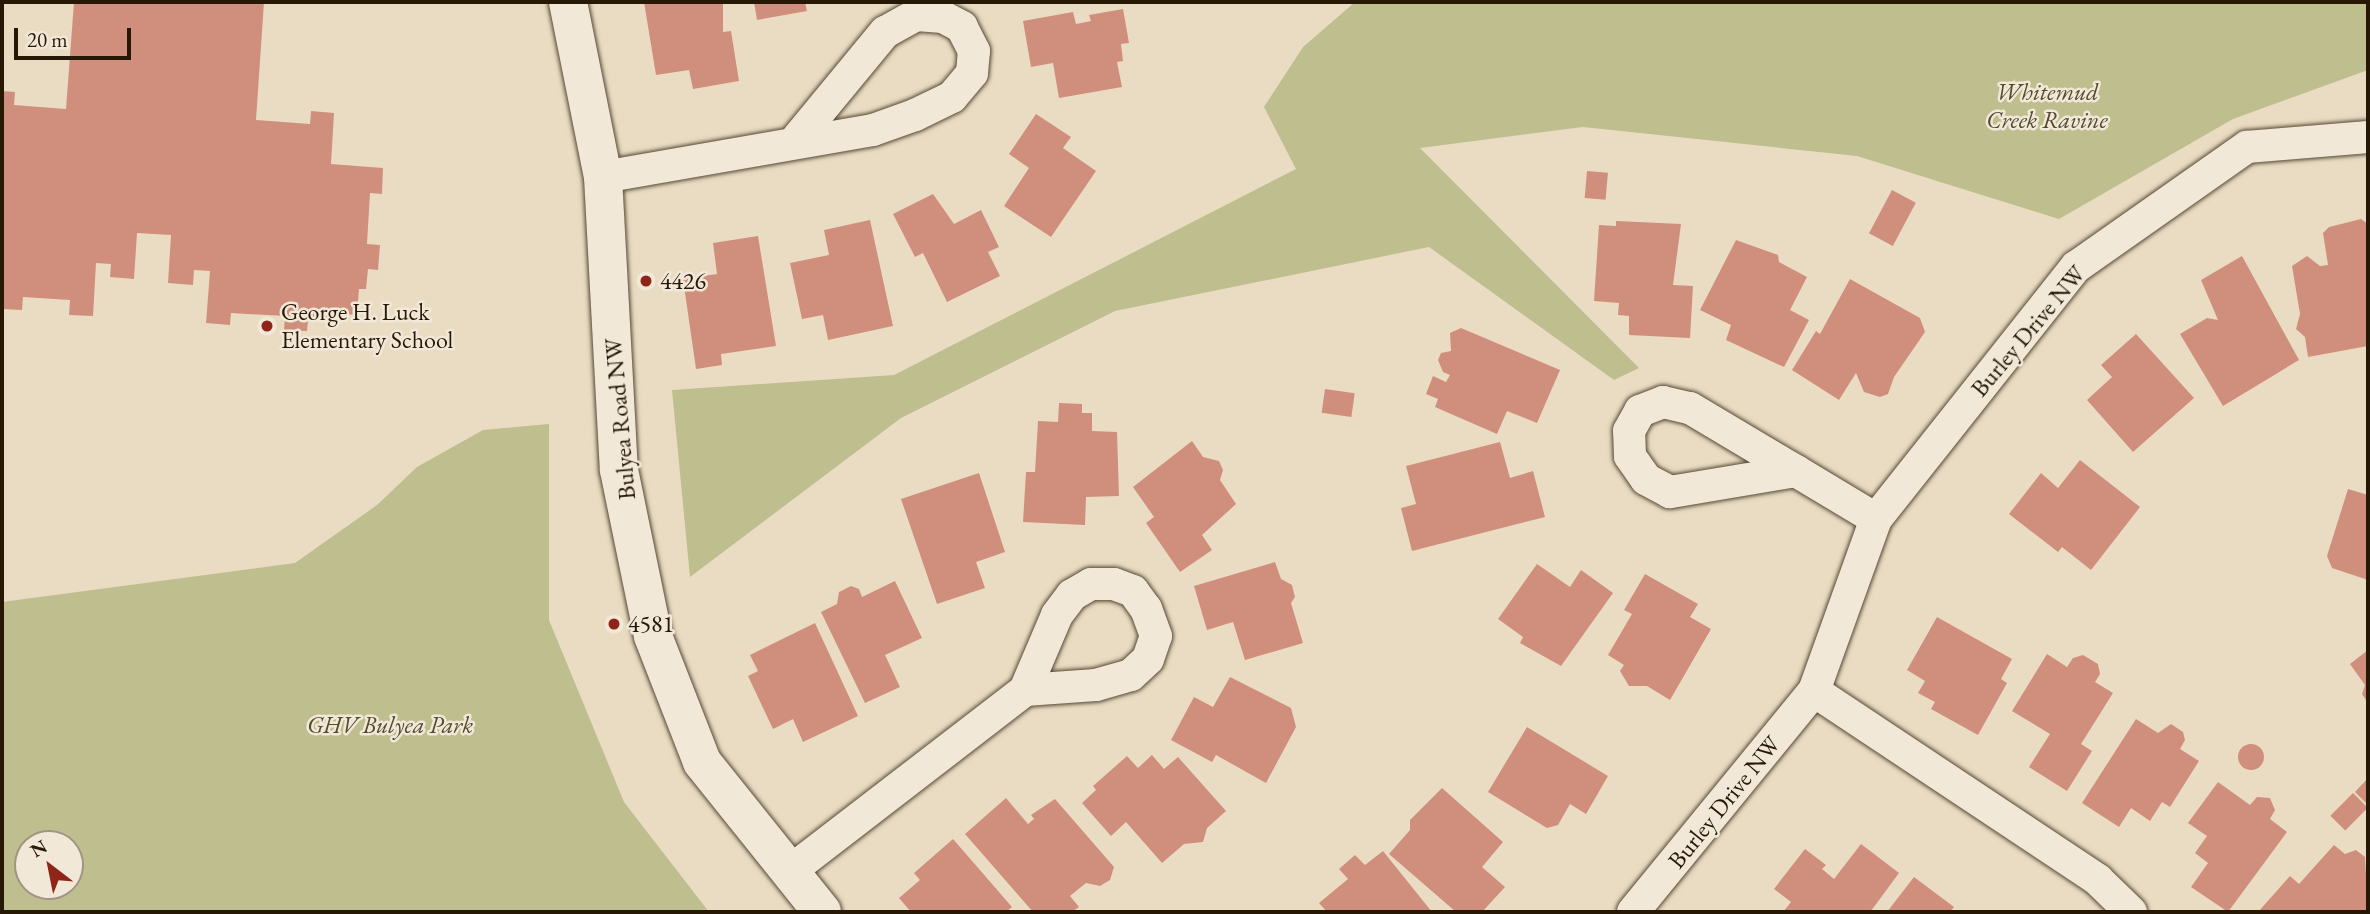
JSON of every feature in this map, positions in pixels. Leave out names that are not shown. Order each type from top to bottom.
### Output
[{"type":"street","name":"Bulyea Road NW","points":[[569,2],[603,177],[619,470],[653,636],[702,762],[822,912]]},
{"type":"street","points":[[603,177],[640,174],[795,141],[873,130],[952,97],[972,73],[974,51],[962,27],[943,17],[916,15],[885,32],[795,141]]},
{"type":"street","name":"Burley Drive NW","points":[[1633,912],[1814,691],[1876,519],[2076,267],[2247,147],[2368,136]]},
{"type":"street","points":[[1796,471],[1671,492],[1646,479],[1630,456],[1629,431],[1640,411],[1663,402],[1690,408],[1796,471],[1876,519]]},
{"type":"street","points":[[789,872],[1025,690]]},
{"type":"street","points":[[1814,691],[2098,880],[2131,912]]},
{"type":"green space","name":"Whitemud Creek Ravine","points":[[1355,2],[2368,2],[2368,70],[2233,119],[2059,219],[1857,156],[1583,127],[1420,148],[1639,368],[1614,380],[1429,247],[1115,311],[901,418],[690,577],[672,390],[894,375],[1296,169],[1264,107],[1303,47]]},
{"type":"green space","name":"GHV Bulyea Park","points":[[549,424],[549,620],[624,802],[709,912],[2,912],[2,602],[295,563],[377,505],[417,467],[483,430]]},
{"type":"building","points":[[74,2],[264,2],[256,120],[310,124],[311,111],[334,113],[331,164],[383,168],[382,194],[370,193],[367,244],[380,245],[378,270],[368,269],[366,289],[359,289],[357,315],[331,313],[330,321],[308,320],[307,331],[284,330],[285,316],[231,313],[230,325],[206,323],[210,271],[194,270],[193,285],[168,283],[171,235],[137,233],[134,279],[110,277],[111,264],[96,263],[93,316],[69,315],[70,300],[23,297],[22,310],[2,309],[2,91],[15,92],[14,105],[66,109]]},
{"type":"building","points":[[644,2],[723,2],[723,32],[731,31],[739,81],[693,89],[689,70],[656,75]]},
{"type":"building","points":[[754,2],[805,2],[807,11],[757,20]]},
{"type":"building","points":[[1123,9],[1129,43],[1121,44],[1123,61],[1117,62],[1122,87],[1059,98],[1053,63],[1031,67],[1023,21],[1073,12],[1076,24],[1091,21],[1089,15]]},
{"type":"building","points":[[1036,114],[1071,137],[1063,148],[1096,171],[1051,237],[1004,206],[1029,168],[1009,154]]},
{"type":"building","points":[[1587,171],[1608,173],[1606,200],[1585,198]]},
{"type":"building","points":[[1892,190],[1916,203],[1893,246],[1869,233]]},
{"type":"building","points":[[933,194],[954,224],[981,210],[999,247],[988,252],[1000,276],[947,302],[923,253],[915,257],[893,214]]},
{"type":"building","points":[[2361,219],[2368,224],[2368,346],[2308,357],[2305,337],[2296,329],[2300,314],[2292,266],[2307,256],[2320,266],[2328,265],[2323,233],[2329,227]]},
{"type":"building","points":[[870,220],[893,326],[828,340],[823,315],[802,319],[790,263],[829,255],[824,230]]},
{"type":"building","points":[[1616,221],[1681,224],[1673,285],[1693,286],[1690,338],[1629,335],[1629,316],[1618,315],[1619,303],[1594,301],[1599,225],[1616,226]]},
{"type":"building","points":[[758,236],[776,346],[721,354],[722,365],[696,369],[683,279],[717,274],[713,243]]},
{"type":"building","points":[[1736,240],[1778,255],[1779,262],[1807,277],[1790,310],[1809,320],[1784,367],[1726,340],[1731,325],[1700,310]]},
{"type":"building","points":[[2242,256],[2299,360],[2223,406],[2180,334],[2207,318],[2218,320],[2201,280]]},
{"type":"building","points":[[1850,279],[1920,318],[1925,332],[1894,377],[1888,394],[1880,397],[1864,392],[1856,373],[1839,400],[1792,370],[1816,331],[1820,334]]},
{"type":"building","points":[[1461,328],[1560,370],[1537,423],[1507,411],[1497,434],[1435,407],[1438,399],[1426,394],[1433,376],[1446,382],[1450,375],[1443,372],[1438,360],[1441,353],[1451,351],[1450,333]]},
{"type":"building","points":[[2136,334],[2194,398],[2133,452],[2087,400],[2112,377],[2101,365]]},
{"type":"building","points":[[1325,389],[1355,393],[1351,417],[1322,413]]},
{"type":"building","points":[[1059,403],[1082,404],[1082,413],[1092,413],[1092,431],[1117,432],[1119,496],[1086,497],[1085,525],[1023,522],[1026,472],[1035,472],[1038,421],[1058,422]]},
{"type":"building","points":[[1192,441],[1203,457],[1219,461],[1223,470],[1220,480],[1236,504],[1202,535],[1212,550],[1180,572],[1146,523],[1154,517],[1133,487]]},
{"type":"building","points":[[1500,442],[1510,478],[1533,471],[1545,517],[1412,551],[1401,508],[1416,504],[1406,466]]},
{"type":"building","points":[[2080,460],[2140,507],[2091,570],[2062,547],[2058,552],[2009,514],[2041,473],[2058,488]]},
{"type":"building","points":[[979,473],[1005,552],[976,562],[985,588],[937,604],[901,499]]},
{"type":"building","points":[[2348,489],[2368,495],[2368,580],[2332,568],[2327,556]]},
{"type":"building","points":[[1275,562],[1281,579],[1292,585],[1295,597],[1291,603],[1303,643],[1245,660],[1233,622],[1207,630],[1194,586]]},
{"type":"building","points":[[1537,564],[1570,587],[1581,570],[1613,593],[1561,666],[1520,643],[1523,637],[1498,619]]},
{"type":"building","points":[[1645,574],[1698,604],[1690,617],[1711,629],[1670,700],[1647,686],[1629,686],[1620,671],[1624,665],[1608,655],[1632,614],[1624,610]]},
{"type":"building","points":[[895,581],[922,638],[885,655],[900,687],[865,703],[821,612],[837,604],[839,592],[851,586],[859,589],[862,597]]},
{"type":"building","points":[[1937,617],[2012,659],[2001,679],[2007,683],[1978,735],[1931,709],[1935,702],[1918,693],[1925,681],[1907,670]]},
{"type":"building","points":[[815,623],[858,716],[803,742],[793,719],[773,729],[748,676],[758,671],[750,655]]},
{"type":"building","points":[[2368,650],[2368,703],[2362,694],[2365,685],[2350,664]]},
{"type":"building","points":[[2047,654],[2067,667],[2073,658],[2083,655],[2098,664],[2100,674],[2095,682],[2113,693],[2081,744],[2092,751],[2067,791],[2029,767],[2050,734],[2012,711]]},
{"type":"building","points":[[1230,677],[1291,708],[1296,727],[1266,783],[1216,755],[1212,762],[1171,740],[1194,697],[1213,707]]},
{"type":"building","points":[[2136,719],[2158,733],[2171,724],[2183,732],[2185,740],[2180,749],[2199,761],[2170,807],[2162,802],[2150,821],[2131,808],[2119,827],[2082,803]]},
{"type":"building","points":[[1527,727],[1608,776],[1586,814],[1570,804],[1558,825],[1547,828],[1488,792]]},
{"type":"building","points":[[2251,744],[2260,748],[2264,757],[2260,766],[2251,770],[2242,766],[2238,757],[2242,748]]},
{"type":"building","points":[[1152,755],[1164,769],[1178,757],[1226,811],[1207,828],[1203,842],[1184,844],[1162,863],[1126,822],[1111,836],[1082,803],[1096,790],[1093,786],[1127,756],[1138,768]]},
{"type":"building","points":[[2368,778],[2368,805],[2355,792]]},
{"type":"building","points":[[2218,782],[2250,805],[2257,797],[2270,798],[2275,810],[2270,819],[2287,832],[2228,912],[2191,887],[2208,863],[2195,853],[2207,836],[2188,823]]},
{"type":"building","points":[[1442,788],[1503,842],[1482,867],[1505,887],[1482,912],[1456,912],[1389,854],[1410,830],[1410,820]]},
{"type":"building","points":[[2353,793],[2368,808],[2345,830],[2330,816]]},
{"type":"building","points":[[1006,798],[1028,824],[1034,819],[1031,815],[1055,799],[1114,867],[1110,880],[1100,886],[1086,883],[1070,896],[1079,907],[1072,912],[1033,912],[965,834]]},
{"type":"building","points":[[953,839],[1012,907],[1006,912],[911,912],[899,898],[920,880],[914,873]]},
{"type":"building","points":[[1861,844],[1899,873],[1871,911],[1783,912],[1791,902],[1774,889],[1805,849],[1826,865],[1822,869],[1834,879]]},
{"type":"building","points":[[2334,845],[2345,854],[2356,850],[2365,857],[2368,912],[2258,912],[2290,876],[2299,884]]},
{"type":"building","points":[[1383,851],[1432,912],[1327,912],[1319,903],[1348,879],[1339,869],[1355,855],[1365,865]]},
{"type":"building","points":[[1914,877],[1954,907],[1950,912],[1887,912]]},
{"type":"place","name":"4426","points":[[646,281]]},
{"type":"place","name":"George H. Luck Elementary School","points":[[267,326]]},
{"type":"place","name":"4581","points":[[614,624]]}]
